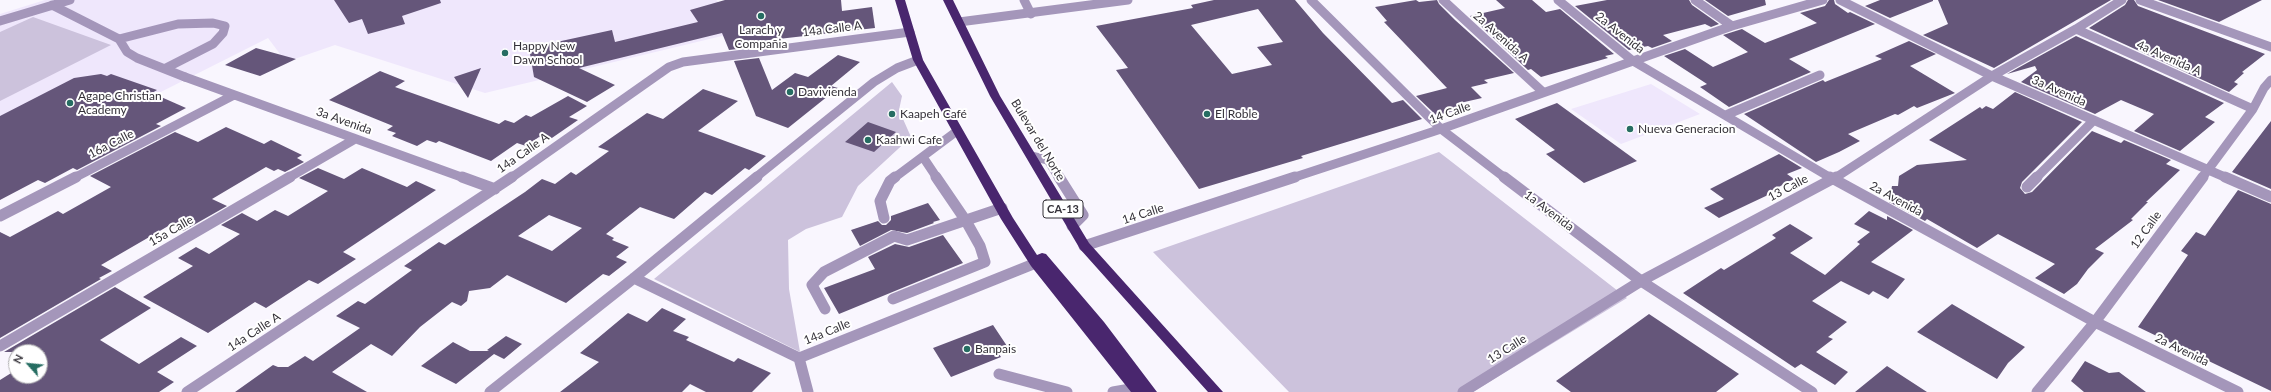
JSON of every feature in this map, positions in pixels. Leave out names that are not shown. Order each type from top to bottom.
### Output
[{"type":"highway","points":[[900,0],[918,60],[1002,208],[1036,263],[1137,390]]},
{"type":"highway","name":"Bulevar del Norte","points":[[948,0],[995,96],[1084,246],[1216,392]]},
{"type":"highway","points":[[1002,208],[1099,325],[1150,392]]},
{"type":"street","points":[[0,21],[70,0]]},
{"type":"street","points":[[1024,0],[1030,14]]},
{"type":"street","points":[[959,22],[1030,14],[1104,2],[1128,0]]},
{"type":"street","name":"1a Avenida","points":[[1311,0],[1441,129],[1640,281],[1812,392]]},
{"type":"street","name":"2a Avenida A","points":[[1443,0],[1543,92]]},
{"type":"street","name":"2a Avenida","points":[[1558,0],[1632,61],[1833,179],[2095,322],[2238,392]]},
{"type":"street","points":[[1695,0],[1732,26]]},
{"type":"street","name":"14 Calle","points":[[1084,246],[1441,129],[1732,26],[1823,0]]},
{"type":"street","name":"3a Avenida","points":[[1840,0],[1992,76],[2271,197]]},
{"type":"street","name":"13 Calle","points":[[1463,392],[1640,281],[1833,179],[1992,76],[2076,29],[2122,0]]},
{"type":"street","points":[[2140,0],[2271,47]]},
{"type":"street","points":[[52,5],[119,39],[178,24],[213,23],[225,26],[223,33],[213,44],[166,68]]},
{"type":"street","name":"4a Avenida A","points":[[2076,29],[2253,109]]},
{"type":"street","name":"14a Calle A","points":[[187,392],[495,189],[669,67],[683,62],[910,32]]},
{"type":"street","name":"3a Avenida","points":[[119,39],[127,52],[185,77],[234,96],[495,189]]},
{"type":"street","points":[[490,392],[634,278],[850,100],[874,82],[897,68],[918,60]]},
{"type":"street","points":[[1726,115],[1820,75]]},
{"type":"street","name":"12 Calle","points":[[2038,392],[2095,322],[2206,170],[2253,109],[2267,89],[2271,80]]},
{"type":"street","name":"16a Calle","points":[[0,216],[234,96]]},
{"type":"street","points":[[2027,187],[2093,121]]},
{"type":"street","points":[[884,218],[880,201],[890,181],[957,131]]},
{"type":"street","name":"15a Calle","points":[[0,346],[355,139]]},
{"type":"street","points":[[893,299],[985,262],[980,246],[966,221],[923,157]]},
{"type":"street","points":[[825,308],[812,285],[824,272],[894,236],[907,240],[1002,208]]},
{"type":"street","name":"14a Calle","points":[[634,278],[799,358],[1036,263]]},
{"type":"street","points":[[799,358],[808,392]]},
{"type":"street","points":[[999,374],[1067,392]]},
{"type":"street","points":[[1113,392],[1137,390]]},
{"type":"shaded area","points":[[45,0],[716,0],[751,29],[485,93],[335,45],[286,62],[268,38],[0,173],[0,14]]},
{"type":"shaded area","points":[[33,17],[111,45],[0,101],[0,32]]},
{"type":"shaded area","points":[[892,82],[902,96],[899,110],[911,137],[858,186],[842,217],[806,229],[788,240],[789,289],[800,352],[654,279]]},
{"type":"shaded area","name":"Nueva Generacion","points":[[1651,84],[1700,114],[1621,144],[1571,109]]},
{"type":"shaded area","points":[[1439,152],[1627,298],[1473,392],[1289,392],[1153,252]]},
{"type":"building","points":[[334,0],[440,0],[441,3],[402,16],[405,24],[368,34],[362,19],[349,23]]},
{"type":"building","points":[[725,0],[841,0],[842,11],[872,7],[875,28],[752,42],[754,47],[729,50],[722,33],[579,68],[615,85],[587,102],[534,77],[529,48],[612,30],[615,42],[698,22],[690,10]]},
{"type":"building","points":[[1214,0],[1295,0],[1323,33],[1392,103],[1403,100],[1422,119],[1301,156],[1303,158],[1199,189],[1116,70],[1128,68],[1096,26],[1193,8],[1191,5]],"holes":[[[1258,9],[1283,42],[1257,47],[1272,65],[1232,74],[1191,25]]]},
{"type":"building","points":[[1416,0],[1419,2],[1437,0],[1455,20],[1514,73],[1484,80],[1488,83],[1471,87],[1482,98],[1460,103],[1465,109],[1436,115],[1416,96],[1447,88],[1384,22],[1387,21],[1375,7]]},
{"type":"building","points":[[1496,0],[1532,0],[1546,12],[1560,9],[1614,54],[1605,56],[1608,58],[1541,77],[1531,69],[1528,70],[1470,16],[1505,8]]},
{"type":"building","points":[[1607,0],[1689,0],[1692,5],[1719,24],[1711,27],[1705,24],[1663,35],[1672,41],[1652,48],[1648,46],[1629,50],[1575,6]]},
{"type":"building","points":[[1705,0],[1765,0],[1766,5],[1728,16]]},
{"type":"building","points":[[1829,0],[1834,0],[1835,4],[1848,13],[1850,12],[1875,24],[1789,59],[1811,72],[1729,107],[1700,87],[1707,84],[1664,56],[1685,49],[1713,67],[1748,52],[1723,35],[1742,29],[1765,43],[1817,23],[1800,13],[1825,6]]},
{"type":"building","points":[[1880,0],[1933,1],[1890,18],[1865,6]]},
{"type":"building","points":[[1938,0],[2111,0],[1994,68],[1923,35],[1948,24]]},
{"type":"building","points":[[2128,0],[2134,0],[2138,6],[2265,54],[2242,72],[2244,73],[2234,82],[2238,84],[2229,92],[2089,28],[2125,5]]},
{"type":"building","points":[[2158,0],[2262,0],[2219,22]]},
{"type":"building","points":[[2076,36],[2224,103],[2205,117],[2215,122],[2180,151],[2134,131],[2154,114],[2121,100],[2095,114],[2021,82],[2037,70],[2035,66],[2007,74]]},
{"type":"building","points":[[1909,41],[1936,54],[1910,66],[1955,93],[1917,108],[1914,106],[1898,115],[1895,114],[1848,134],[1860,141],[1839,152],[1816,162],[1744,114],[1823,80],[1825,82],[1882,59],[1875,56]]},
{"type":"building","points":[[256,48],[296,59],[260,76],[225,65]]},
{"type":"building","name":"Davivienda","points":[[838,55],[860,62],[831,86],[838,88],[788,128],[756,116],[734,61],[759,58],[772,90],[795,73],[808,77]]},
{"type":"building","points":[[481,68],[468,98],[454,77]]},
{"type":"building","points":[[380,71],[405,81],[395,87],[499,124],[505,120],[514,123],[526,115],[531,117],[568,96],[587,106],[569,117],[578,120],[549,140],[539,137],[526,146],[517,143],[491,161],[439,141],[436,143],[427,140],[417,146],[392,136],[396,133],[387,130],[393,126],[329,100]]},
{"type":"building","points":[[101,74],[107,76],[111,74],[157,90],[152,93],[186,108],[156,124],[161,126],[77,170],[73,168],[45,183],[38,180],[0,200],[0,116],[74,78]]},
{"type":"building","points":[[703,89],[738,101],[698,131],[766,156],[749,170],[745,168],[712,195],[705,192],[674,219],[640,207],[606,234],[614,238],[612,240],[629,247],[616,257],[627,262],[609,276],[603,274],[566,303],[507,275],[490,288],[469,291],[467,301],[461,306],[452,302],[420,327],[392,356],[371,344],[332,372],[367,392],[235,392],[273,365],[278,367],[288,367],[305,356],[313,361],[360,328],[336,316],[358,301],[365,304],[412,270],[404,266],[439,242],[445,245],[542,179],[555,184],[571,172],[576,175],[609,151],[598,147],[647,113],[663,119]],"holes":[[[549,215],[582,228],[552,251],[518,236]]]},
{"type":"building","points":[[2015,92],[2082,122],[2022,182],[2020,188],[2025,194],[2032,192],[2092,131],[2121,143],[2124,140],[2171,160],[2166,164],[2180,170],[2146,202],[2148,202],[2131,219],[2133,220],[2095,249],[2104,253],[2088,269],[2077,284],[2064,294],[2035,278],[2055,264],[1998,234],[1977,248],[1927,219],[1925,221],[1889,202],[1892,186],[1898,186],[1899,176],[1917,165],[1967,160],[1929,140],[1980,107],[1982,109],[1986,106],[1993,109]]},
{"type":"building","points":[[1557,103],[1637,161],[1584,183],[1546,154],[1555,150],[1515,119]]},
{"type":"building","points":[[2271,121],[2271,189],[2232,172]]},
{"type":"building","name":"Kaahwi Cafe","points":[[868,122],[896,132],[874,152],[845,142]]},
{"type":"building","points":[[226,127],[264,144],[271,140],[302,155],[297,158],[304,162],[285,172],[278,169],[274,171],[266,167],[212,199],[227,206],[183,231],[170,225],[101,265],[112,271],[99,278],[101,279],[0,338],[0,232],[10,237],[58,211],[63,214],[111,187],[90,176],[175,132],[198,142]]},
{"type":"building","points":[[1779,154],[1802,168],[1787,174],[1794,179],[1767,193],[1768,195],[1719,218],[1704,208],[1724,199],[1710,189]]},
{"type":"building","points":[[318,168],[344,179],[362,168],[407,187],[416,181],[436,190],[343,252],[356,259],[318,284],[309,280],[266,308],[255,302],[208,333],[143,297],[193,266],[178,258],[196,247],[209,254],[240,234],[221,225],[242,213],[257,221],[275,210],[288,216],[328,191],[299,178]]},
{"type":"building","points":[[2238,190],[2271,204],[2271,391],[2138,327],[2188,255],[2181,251],[2196,232],[2205,236]]},
{"type":"building","points":[[928,203],[940,220],[907,233],[891,230],[860,246],[851,230],[878,221],[882,225],[886,225],[891,220],[891,216]]},
{"type":"building","points":[[1869,211],[1887,220],[1887,216],[1913,230],[1871,262],[1905,279],[1888,299],[1873,291],[1869,295],[1841,281],[1812,301],[1847,322],[1828,337],[1833,339],[1816,352],[1848,372],[1835,385],[1801,364],[1795,368],[1683,293],[1721,268],[1724,270],[1776,238],[1772,235],[1790,224],[1813,238],[1790,253],[1825,275],[1860,244],[1857,242],[1870,232],[1854,224]]},
{"type":"building","points":[[943,235],[963,263],[839,314],[824,288],[875,269],[868,257],[895,244],[909,247]]},
{"type":"building","points":[[115,287],[151,308],[100,340],[139,364],[181,337],[197,346],[157,372],[174,382],[159,392],[0,392],[0,380],[8,375],[8,384],[48,384],[48,344],[18,344]]},
{"type":"building","points":[[1952,304],[2025,347],[2008,363],[1997,379],[1917,332]]},
{"type":"building","points":[[662,308],[686,319],[673,331],[689,337],[686,340],[734,362],[738,358],[771,373],[752,392],[706,392],[690,384],[682,392],[560,392],[599,362],[580,353],[628,313],[647,322]]},
{"type":"building","points":[[1649,314],[1739,374],[1716,392],[1571,392],[1556,381]]},
{"type":"building","name":"Banpais","points":[[993,325],[1007,346],[997,351],[1001,357],[951,377],[933,348]]},
{"type":"building","points":[[506,336],[522,344],[504,359],[494,354],[456,384],[421,366],[453,342],[470,351],[489,351],[487,350]]},
{"type":"building","points":[[2085,361],[2109,373],[2119,372],[2146,392],[2084,392],[2071,381]]},
{"type":"building","points":[[1887,366],[1927,392],[1855,392]]},
{"type":"place","name":"Larach y Compañia","points":[[761,16]]},
{"type":"place","name":"Happy New Dawn School","points":[[505,53]]},
{"type":"place","name":"Davivienda","points":[[790,92]]},
{"type":"place","name":"Agape Christian Academy","points":[[70,103]]},
{"type":"place","name":"Kaapeh Café","points":[[892,114]]},
{"type":"place","name":"El Roble","points":[[1207,114]]},
{"type":"place","name":"Nueva Generacion","points":[[1630,129]]},
{"type":"place","name":"Kaahwi Cafe","points":[[868,140]]},
{"type":"place","name":"Banpais","points":[[967,349]]}]
